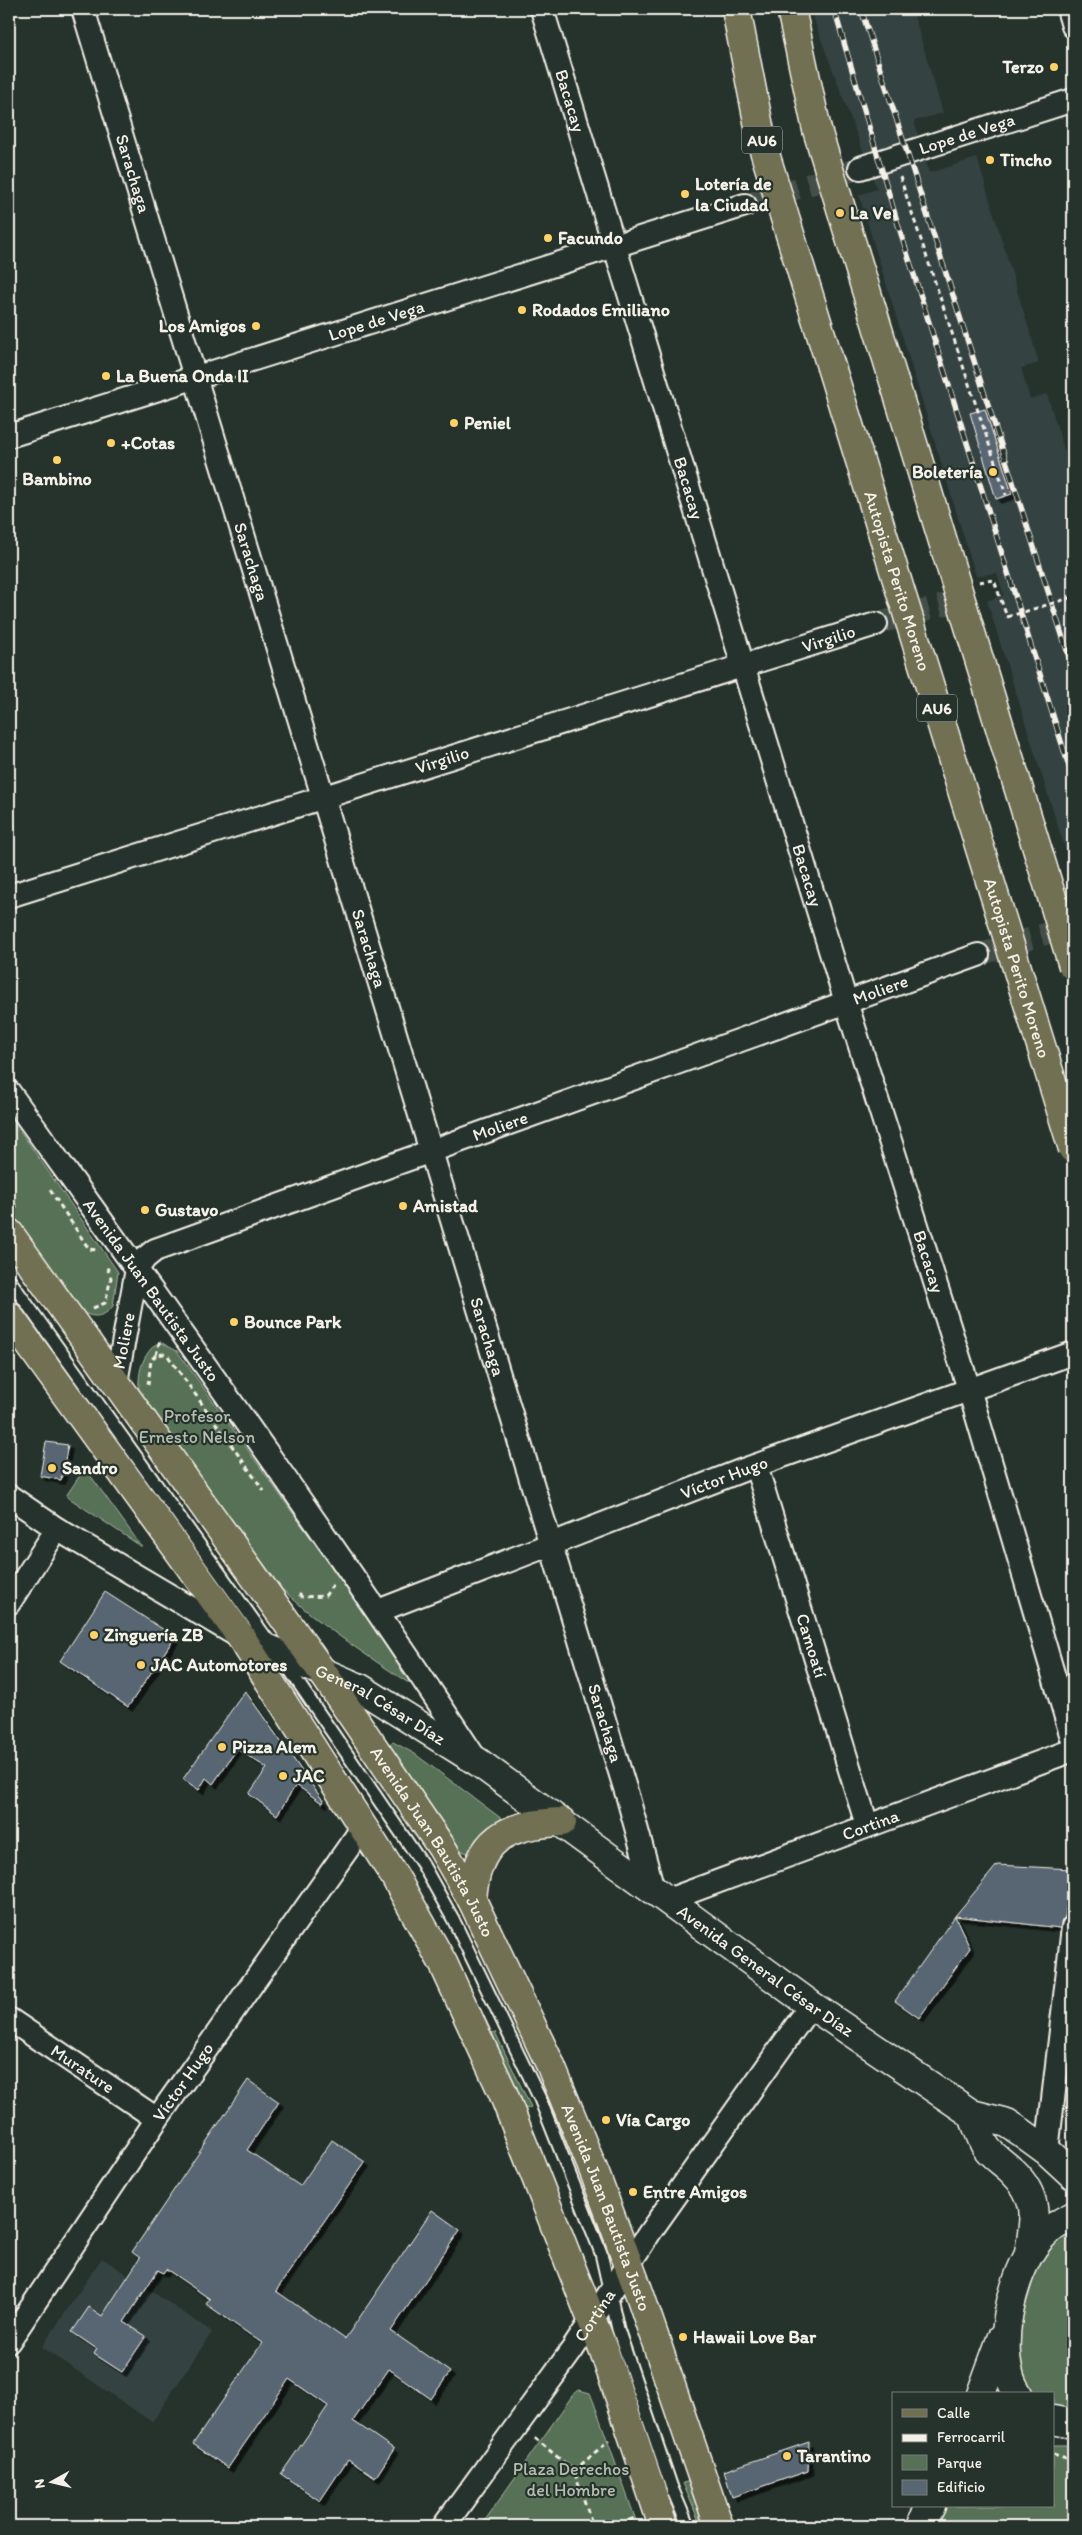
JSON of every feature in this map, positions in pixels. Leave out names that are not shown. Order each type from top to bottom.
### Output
[{"type":"main road","name":"Autopista Perito Moreno","points":[[736,9],[764,147],[1073,1149]]},
{"type":"main road","points":[[791,9],[820,139],[1073,966]]},
{"type":"main road","name":"Avenida Juan Bautista Justo","points":[[9,1233],[321,1670],[442,1848],[472,1900],[550,2064],[629,2264],[719,2526]]},
{"type":"main road","points":[[9,1316],[241,1637],[395,1877],[443,1964],[504,2094],[604,2352],[627,2425],[663,2526]]},
{"type":"main road","points":[[472,1900],[476,1870],[491,1845],[514,1828],[528,1824],[562,1822]]},
{"type":"street","name":"Sarachaga","points":[[83,9],[550,1544],[628,1798],[660,1894]]},
{"type":"street","name":"Bacacay","points":[[542,9],[846,1002],[969,1389],[1073,1741]]},
{"type":"street","points":[[1068,9],[1073,26]]},
{"type":"street","name":"Lope de Vega","points":[[860,168],[1073,100]]},
{"type":"street","name":"Lope de Vega","points":[[9,436],[745,204]]},
{"type":"street","name":"Virgilio","points":[[9,896],[876,624]]},
{"type":"street","name":"Moliere","points":[[116,1382],[137,1269],[145,1258],[155,1250],[978,955]]},
{"type":"street","name":"Avenida Juan Bautista Justo","points":[[9,1092],[137,1269],[378,1611],[478,1762]]},
{"type":"street","name":"Víctor Hugo","points":[[378,1611],[756,1466],[1073,1353]]},
{"type":"street","name":"Camoatí","points":[[756,1466],[867,1825]]},
{"type":"street","name":"General César Díaz","points":[[9,1496],[58,1529],[241,1637],[321,1670],[375,1697],[478,1762],[562,1822]]},
{"type":"street","points":[[9,1603],[58,1529]]},
{"type":"street","name":"Cortina","points":[[660,1894],[867,1825],[1073,1750]]},
{"type":"street","name":"Avenida General César Díaz","points":[[562,1822],[811,2005],[972,2114],[1007,2123],[1047,2151],[1073,2175]]},
{"type":"street","name":"Víctor Hugo","points":[[9,2341],[157,2119],[363,1827]]},
{"type":"street","points":[[1047,2151],[1073,1927]]},
{"type":"street","name":"Cortina","points":[[444,2526],[519,2425],[592,2321],[629,2264],[811,2005]]},
{"type":"street","name":"Murature","points":[[9,2019],[157,2119]]},
{"type":"street","points":[[972,2114],[987,2148],[1022,2181],[1035,2206],[1028,2256],[982,2392]]},
{"type":"street","points":[[1028,2256],[1038,2241],[1051,2228],[1073,2216]]},
{"type":"street","points":[[1007,2321],[1004,2344],[1006,2364],[1011,2384],[1017,2392]]},
{"type":"street","points":[[1054,2420],[1073,2424]]},
{"type":"street","points":[[920,2526],[930,2508]]},
{"type":"lane","points":[[9,1279],[277,1653],[406,1840],[453,1919],[540,2099],[599,2247],[618,2329],[672,2488],[688,2526]]},
{"type":"path","points":[[893,157],[1006,495]]},
{"type":"path","points":[[994,580],[1007,617],[1073,596]]},
{"type":"path","points":[[44,1182],[89,1249],[100,1251]]},
{"type":"path","points":[[105,1303],[111,1278],[106,1262]]},
{"type":"path","points":[[149,1392],[147,1384],[151,1360],[156,1354],[159,1344]]},
{"type":"path","points":[[156,1354],[164,1354],[174,1363],[266,1493]]},
{"type":"path","points":[[292,1588],[302,1597],[325,1596],[334,1582],[340,1590]]},
{"type":"path","points":[[519,2425],[574,2471],[593,2526]]},
{"type":"path","points":[[574,2471],[627,2425]]},
{"type":"path","points":[[1054,2454],[1073,2460]]},
{"type":"shaded area","points":[[810,9],[912,9],[943,113],[914,121],[929,173],[977,158],[1039,363],[1021,368],[1030,399],[1047,394],[1073,479],[1073,874],[987,601],[1004,595],[997,573],[976,576],[859,195],[877,189]]},
{"type":"shaded area","points":[[102,2258],[212,2332],[152,2422],[42,2347]]},
{"type":"green space","points":[[9,1115],[118,1272],[113,1306],[101,1315],[91,1316],[77,1308],[9,1211]]},
{"type":"green space","name":"Profesor Ernesto Nelson","points":[[162,1343],[177,1351],[412,1682],[407,1682],[337,1634],[288,1595],[273,1580],[139,1393],[140,1372],[144,1360],[156,1344]]},
{"type":"green space","points":[[85,1468],[142,1547],[66,1496]]},
{"type":"green space","points":[[393,1742],[415,1754],[502,1819],[502,1823],[470,1854],[462,1851],[389,1744]]},
{"type":"green space","points":[[495,2032],[531,2107],[524,2110],[492,2033]]},
{"type":"green space","points":[[1069,2233],[1073,2234],[1073,2414],[1054,2412],[1054,2392],[1026,2392],[1014,2345],[1042,2250]]},
{"type":"green space","name":"Plaza Derechos del Hombre","points":[[579,2390],[590,2393],[638,2526],[481,2526],[572,2396]]},
{"type":"green space","points":[[1054,2445],[1073,2445],[1073,2507],[1064,2526],[937,2526],[946,2508],[1054,2508]]},
{"type":"green space","points":[[690,2481],[705,2526],[701,2526],[683,2483]]},
{"type":"building","points":[[985,409],[1012,494],[996,499],[970,413]]},
{"type":"building","name":"Sandro","points":[[46,1442],[68,1445],[61,1480],[40,1476]]},
{"type":"building","points":[[105,1592],[175,1637],[128,1707],[60,1661]]},
{"type":"building","points":[[245,1691],[324,1802],[322,1803],[296,1785],[277,1815],[249,1794],[267,1768],[237,1749],[213,1784],[206,1778],[199,1790],[183,1779]]},
{"type":"building","points":[[997,1865],[1071,1869],[1065,1917],[1060,1928],[955,1916]]},
{"type":"building","points":[[955,1916],[970,1948],[919,2018],[895,2001]]},
{"type":"building","points":[[248,2080],[279,2102],[247,2150],[300,2186],[332,2140],[365,2162],[276,2291],[345,2339],[432,2210],[460,2230],[391,2331],[450,2372],[431,2399],[389,2369],[353,2421],[394,2449],[375,2478],[348,2459],[320,2501],[281,2474],[328,2406],[289,2379],[228,2468],[193,2444],[262,2343],[206,2304],[210,2299],[166,2269],[163,2273],[158,2270],[124,2322],[146,2336],[122,2372],[94,2354],[97,2349],[72,2332],[89,2307],[102,2316],[140,2258],[132,2252]]},
{"type":"building","name":"Tarantino","points":[[809,2442],[808,2471],[732,2497],[724,2471]]},
{"type":"tunnel","points":[[745,205],[860,168]]},
{"type":"tunnel","points":[[876,624],[957,601]]},
{"type":"tunnel","points":[[978,955],[1048,933]]},
{"type":"railway","points":[[834,9],[897,221],[1073,779]]},
{"type":"railway","points":[[861,9],[1073,669]]},
{"type":"place","name":"Terzo","points":[[1054,67]]},
{"type":"place","name":"Tincho","points":[[990,160]]},
{"type":"place","name":"Lotería de la Ciudad","points":[[685,194]]},
{"type":"place","name":"La Ve","points":[[840,213]]},
{"type":"place","name":"Facundo","points":[[548,238]]},
{"type":"place","name":"Rodados Emiliano","points":[[522,310]]},
{"type":"place","name":"Los Amigos","points":[[256,326]]},
{"type":"place","name":"La Buena Onda II","points":[[106,376]]},
{"type":"place","name":"Peniel","points":[[454,423]]},
{"type":"place","name":"+Cotas","points":[[111,443]]},
{"type":"place","name":"Bambino","points":[[57,460]]},
{"type":"place","name":"Boletería","points":[[993,472]]},
{"type":"place","name":"Amistad","points":[[403,1206]]},
{"type":"place","name":"Gustavo","points":[[145,1210]]},
{"type":"place","name":"Bounce Park","points":[[234,1322]]},
{"type":"place","name":"Sandro","points":[[52,1468]]},
{"type":"place","name":"Zinguería ZB","points":[[94,1635]]},
{"type":"place","name":"JAC Automotores","points":[[141,1665]]},
{"type":"place","name":"Pizza Alem","points":[[222,1747]]},
{"type":"place","name":"JAC","points":[[283,1776]]},
{"type":"place","name":"Vía Cargo","points":[[606,2120]]},
{"type":"place","name":"Entre Amigos","points":[[633,2192]]},
{"type":"place","name":"Hawaii Love Bar","points":[[683,2337]]},
{"type":"place","name":"Tarantino","points":[[787,2456]]}]
